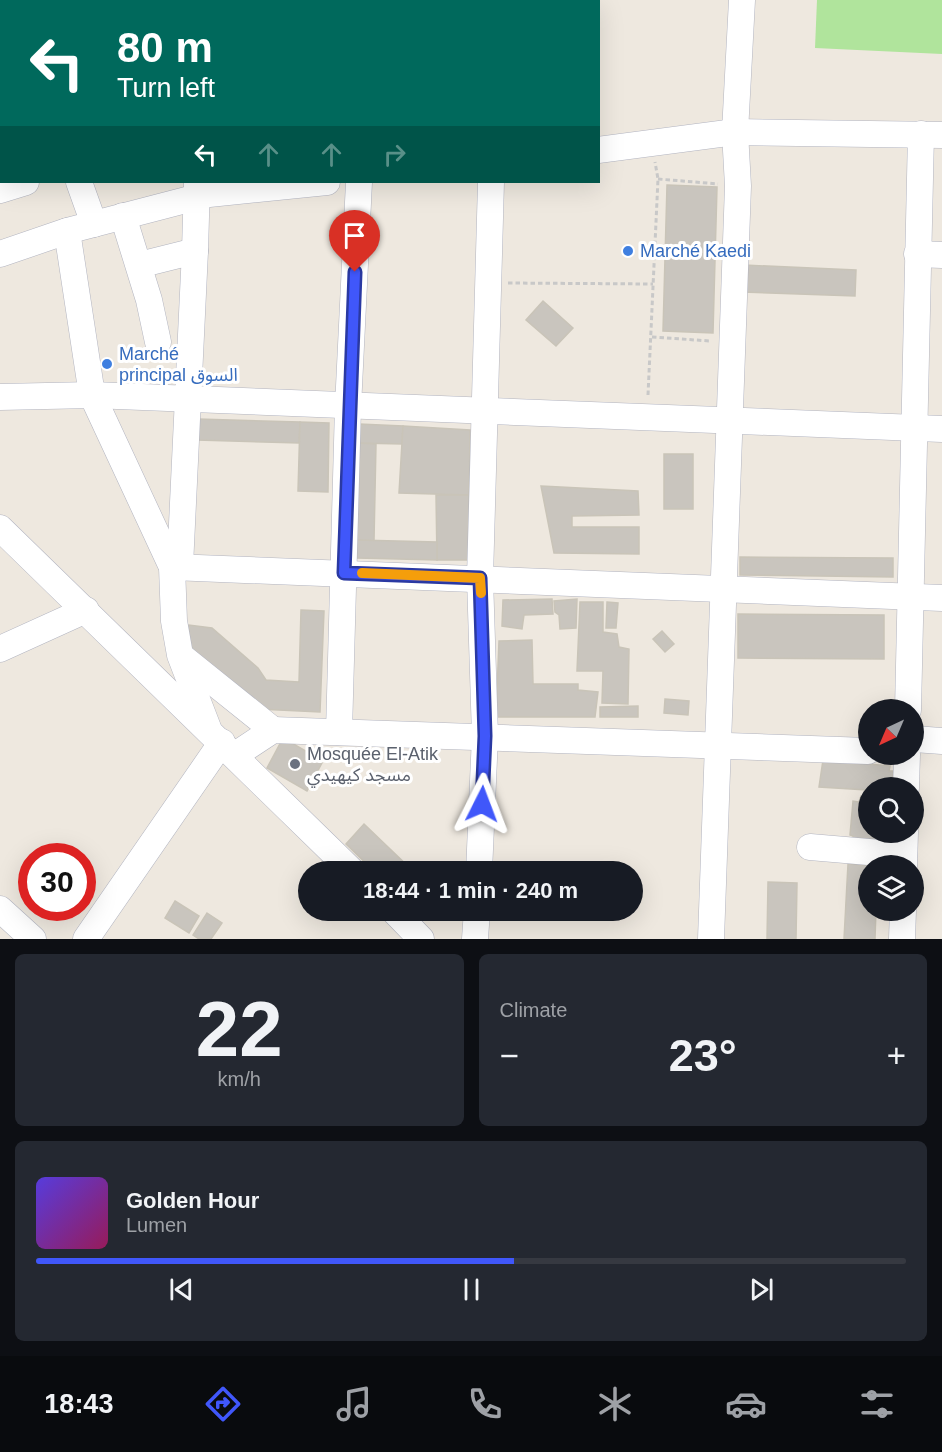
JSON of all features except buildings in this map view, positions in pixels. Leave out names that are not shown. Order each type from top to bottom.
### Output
[{"type":"street","points":[[711,939],[738,186],[735,132],[742,0]]},
{"type":"street","points":[[600,150],[735,132],[931,134],[930,254],[916,428],[908,699]]},
{"type":"street","points":[[0,190],[23,183]]},
{"type":"street","points":[[79,183],[94,224]]},
{"type":"street","points":[[0,254],[67,231],[123,216],[197,189],[308,183]]},
{"type":"street","points":[[339,732],[348,407],[359,183]]},
{"type":"street","points":[[479,861],[485,736],[480,578],[491,183]]},
{"type":"street","points":[[197,189],[190,400],[176,567],[174,621],[180,655],[222,741]]},
{"type":"street","points":[[123,216],[139,265],[158,342]]},
{"type":"street","points":[[67,231],[92,395],[176,567]]},
{"type":"street","points":[[139,265],[195,251]]},
{"type":"street","points":[[0,397],[92,395],[942,429]]},
{"type":"street","points":[[0,528],[222,741],[342,861]]},
{"type":"street","points":[[176,567],[942,598]]},
{"type":"street","points":[[0,649],[86,610]]},
{"type":"street","points":[[180,655],[273,730]]},
{"type":"street","points":[[86,939],[222,741],[273,730],[858,751]]},
{"type":"street","points":[[924,740],[942,741]]},
{"type":"street","points":[[810,847],[904,851]]},
{"type":"street","points":[[0,909],[33,939]]},
{"type":"street","points":[[404,921],[421,939]]},
{"type":"street","points":[[475,939],[476,921]]},
{"type":"street","points":[[902,939],[903,921]]},
{"type":"path","points":[[647,417],[658,178],[652,143]]},
{"type":"path","points":[[658,178],[738,186]]},
{"type":"path","points":[[490,282],[653,284]]},
{"type":"path","points":[[652,337],[731,343]]},
{"type":"green space","points":[[817,0],[942,0],[942,54],[815,48]]},
{"type":"slow traffic","points":[[362,573],[480,578],[481,593]]},
{"type":"place","name":"Marché Kaedi","points":[[628,251]]},
{"type":"place","name":"Marché principal السوق","points":[[107,364]]},
{"type":"place","name":"Mosquée El-Atik مسجد كيهيدي","points":[[295,764]]},
{"type":"route","points":[[355,272],[348,407],[344,573],[480,578],[485,736],[482,804]]}]
